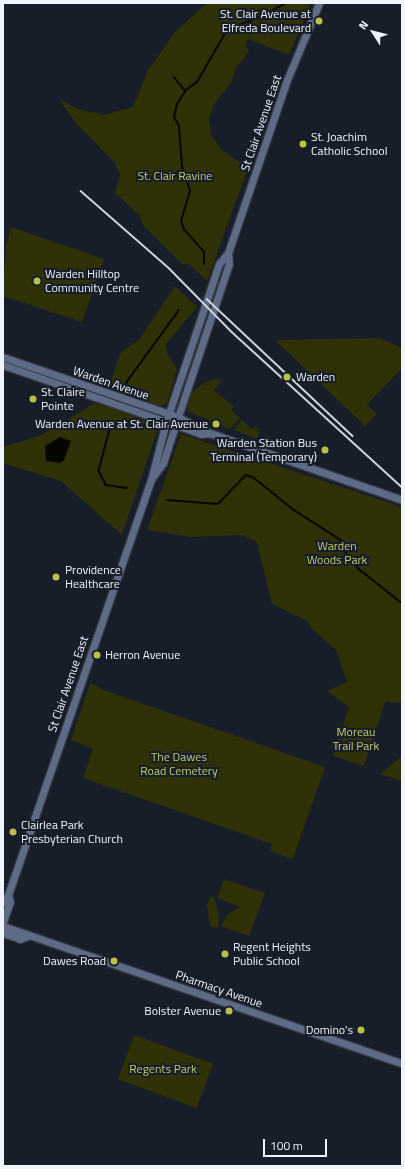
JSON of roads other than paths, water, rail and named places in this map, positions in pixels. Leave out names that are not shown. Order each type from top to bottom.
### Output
[{"type":"main road","name":"St Clair Avenue East","points":[[3,902],[8,895],[151,480],[168,414],[219,264],[228,253],[287,80],[319,3]]},
{"type":"main road","name":"St Clair Avenue East","points":[[151,480],[162,463],[176,426],[229,264],[228,253]]},
{"type":"main road","name":"Warden Avenue","points":[[3,357],[178,417],[210,433],[402,500]]},
{"type":"main road","name":"Warden Avenue","points":[[3,365],[176,426],[201,434],[210,433]]},
{"type":"main road","name":"St Clair Avenue East","points":[[3,922],[10,902],[8,895]]},
{"type":"main road","name":"Pharmacy Avenue","points":[[3,926],[28,936],[402,1063]]},
{"type":"main road","name":"Pharmacy Avenue","points":[[3,933],[20,939],[28,936]]},
{"type":"waterway","points":[[204,264],[204,252],[184,230],[181,221],[190,191],[182,167],[179,126],[174,117],[177,104],[186,90],[197,82],[227,30],[260,17],[286,3]]},
{"type":"waterway","points":[[174,77],[185,90]]},
{"type":"waterway","points":[[126,383],[179,310]]},
{"type":"waterway","points":[[112,422],[99,471],[106,485],[127,488]]},
{"type":"waterway","points":[[167,500],[218,504],[246,475],[253,477],[294,510],[341,540],[348,557],[359,569],[402,603]]},
{"type":"railway","points":[[81,191],[170,269],[232,332],[402,487]]},
{"type":"railway","points":[[207,299],[353,436]]},
{"type":"place","name":"St. Clair Avenue at Elfreda Boulevard","points":[[319,21]]},
{"type":"place","name":"St. Joachim Catholic School","points":[[303,144]]},
{"type":"place","name":"Warden Hilltop Community Centre","points":[[37,281]]},
{"type":"place","name":"Warden","points":[[287,377]]},
{"type":"place","name":"St. Claire Pointe","points":[[33,399]]},
{"type":"place","name":"Warden Avenue at St. Clair Avenue","points":[[216,424]]},
{"type":"place","name":"Warden Station Bus Terminal (Temporary)","points":[[325,450]]},
{"type":"place","name":"Providence Healthcare","points":[[56,577]]},
{"type":"place","name":"Herron Avenue","points":[[97,655]]},
{"type":"place","name":"Clairlea Park Presbyterian Church","points":[[13,832]]},
{"type":"place","name":"Regent Heights Public School","points":[[225,954]]},
{"type":"place","name":"Dawes Road","points":[[114,961]]},
{"type":"place","name":"Bolster Avenue","points":[[229,1011]]},
{"type":"place","name":"Domino's","points":[[361,1030]]},
{"type":"park label","name":"St. Clair Ravine","points":[[175,176]]},
{"type":"park label","name":"Warden Woods Park","points":[[337,553]]},
{"type":"park label","name":"Moreau Trail Park","points":[[356,739]]},
{"type":"park label","name":"The Dawes Road Cemetery","points":[[179,764]]},
{"type":"park label","name":"Regents Park","points":[[163,1069]]}]
